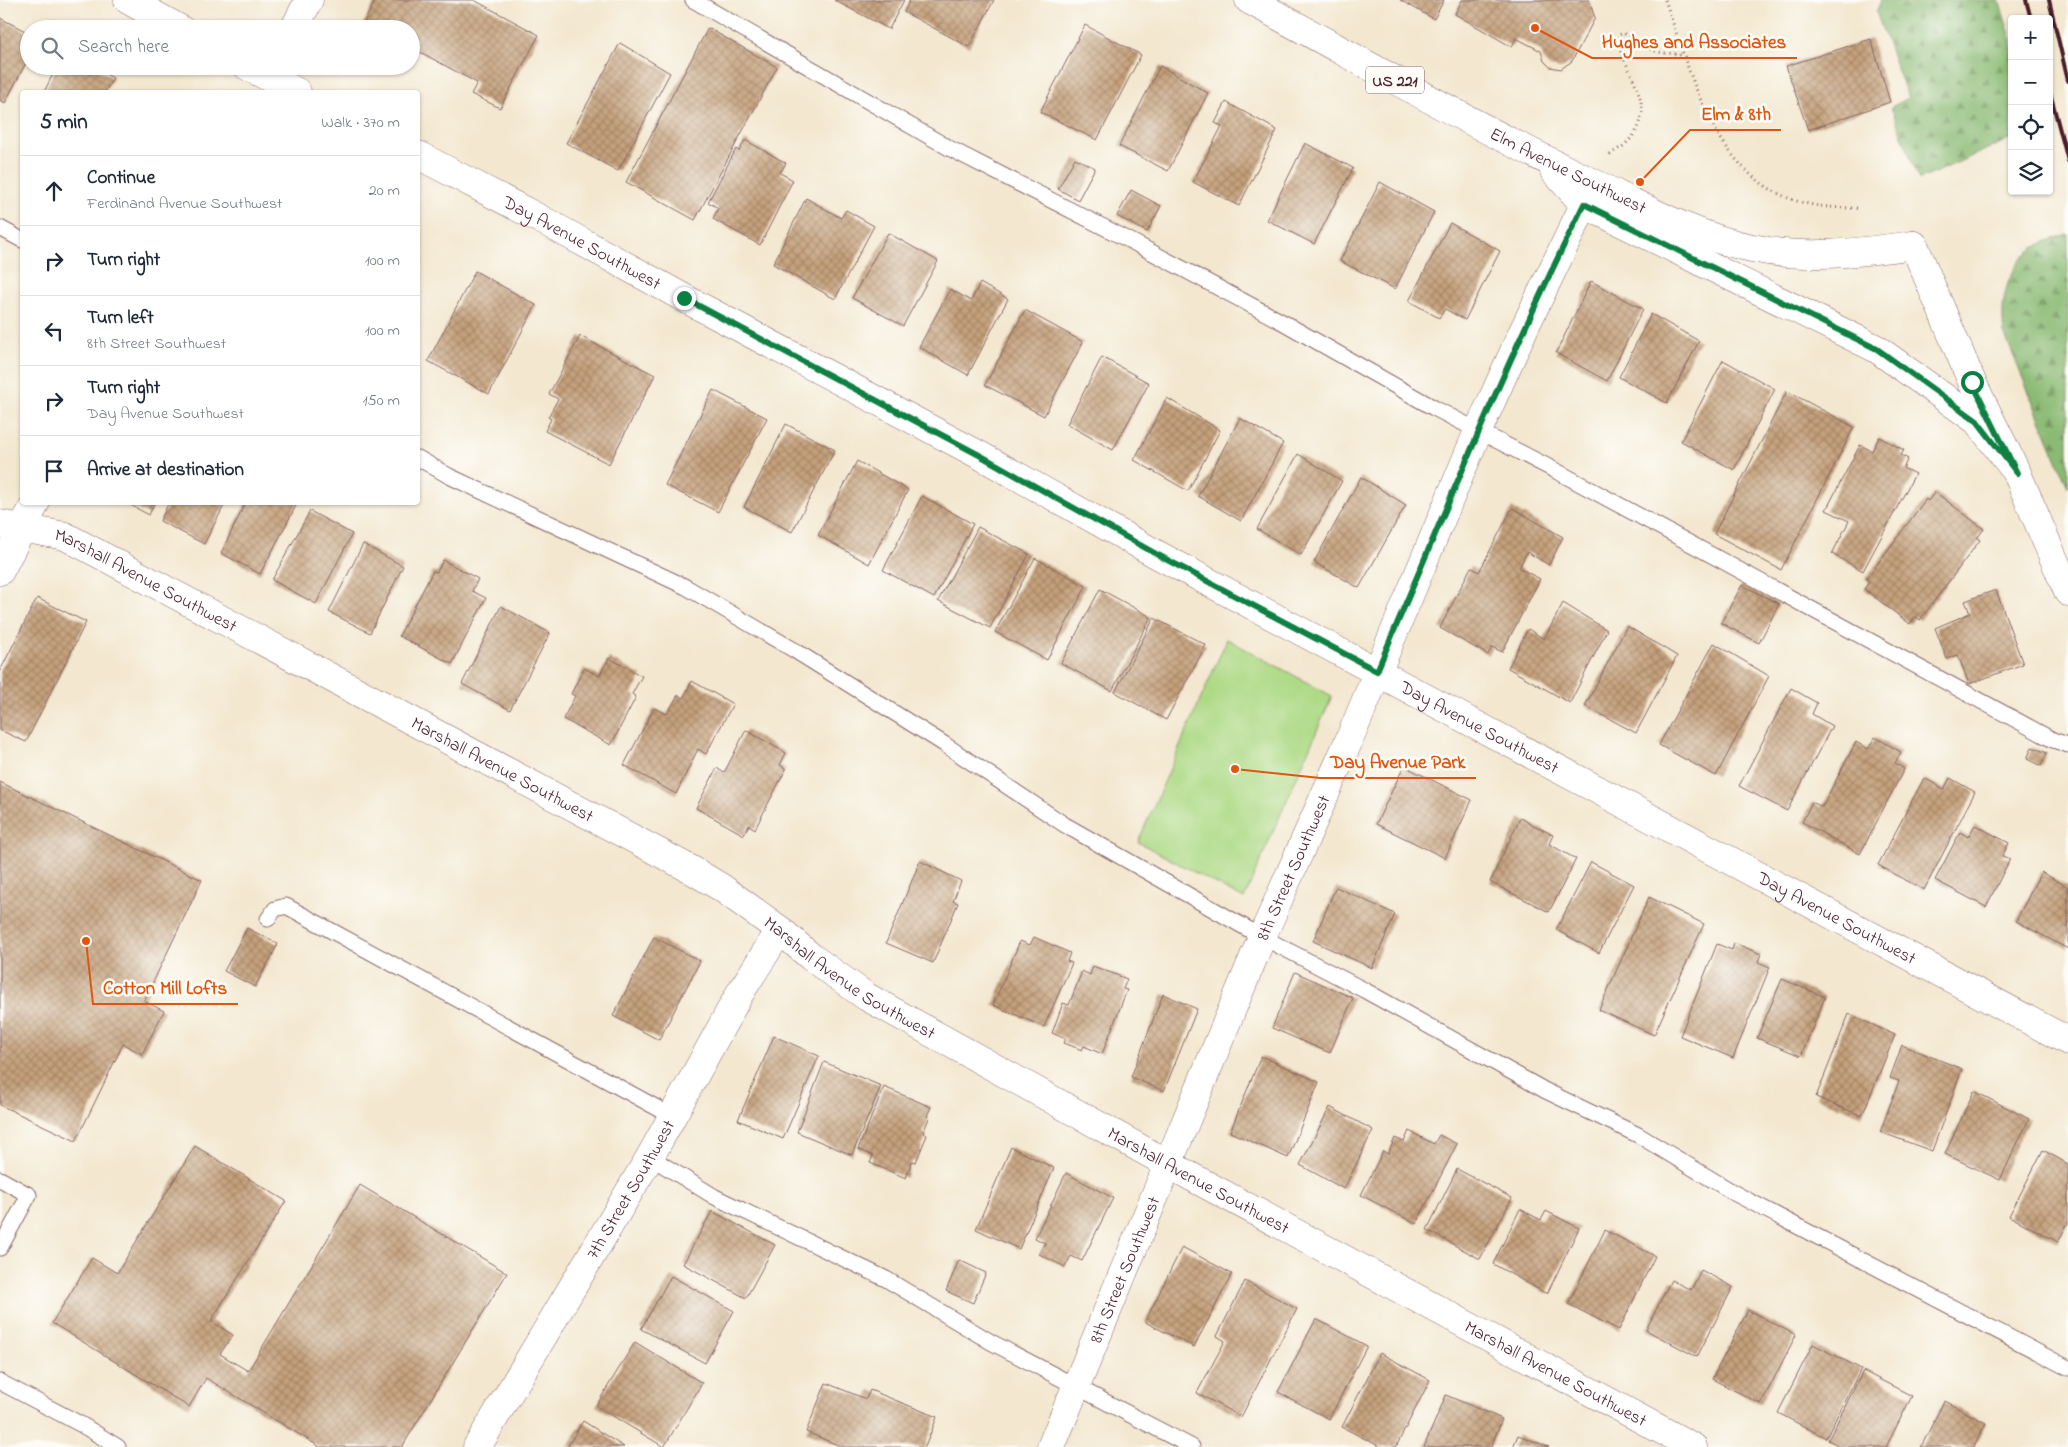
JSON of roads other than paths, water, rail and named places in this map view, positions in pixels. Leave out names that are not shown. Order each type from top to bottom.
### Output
[{"type":"street","points":[[128,0],[164,20]]},
{"type":"street","points":[[299,20],[309,0]]},
{"type":"street","name":"Elm Avenue Southwest","points":[[1248,0],[1542,159],[1669,220],[1710,237],[1754,249],[1811,254],[1867,251],[1914,245],[1972,382],[2017,473]]},
{"type":"street","points":[[263,76],[293,90]]},
{"type":"street","name":"Day Avenue Southwest","points":[[420,156],[983,457],[1158,555],[2068,1041]]},
{"type":"street","points":[[1595,183],[1877,349],[1977,421],[2017,473],[2068,592]]},
{"type":"street","name":"8th Street Southwest","points":[[1050,1447],[1262,937],[1350,738],[1478,431],[1524,329],[1595,183]]},
{"type":"street","points":[[0,571],[10,526],[33,505]]},
{"type":"street","name":"Marshall Avenue Southwest","points":[[10,526],[65,536],[692,870],[722,888],[780,930],[811,957],[867,997],[1168,1164],[1693,1447]]},
{"type":"street","name":"7th Street Southwest","points":[[477,1447],[650,1156],[740,993],[780,930]]},
{"type":"lane","points":[[693,0],[949,148],[1127,238],[1478,431],[1614,502],[1962,692],[2053,740],[2068,745]]},
{"type":"lane","points":[[0,228],[20,239]]},
{"type":"lane","points":[[420,459],[449,476],[686,587],[810,660],[944,744],[1065,825],[1262,937],[1364,990],[1546,1091],[1638,1135],[1736,1194],[2068,1368]]},
{"type":"lane","points":[[268,919],[274,909],[286,906],[672,1116]]},
{"type":"lane","points":[[650,1156],[716,1197],[886,1279],[991,1342],[1192,1447]]},
{"type":"lane","points":[[0,1179],[29,1195],[0,1248]]},
{"type":"lane","points":[[0,1382],[82,1425],[118,1447]]},
{"type":"railway","points":[[2026,0],[2030,15]]},
{"type":"railway","points":[[2049,0],[2068,81]]},
{"type":"railway","points":[[2053,104],[2068,161]]},
{"type":"place","name":"Hughes and Associates","points":[[1535,28]]},
{"type":"place","name":"Elm & 8th","points":[[1640,182]]},
{"type":"place","name":"Day Avenue Park","points":[[1235,769]]},
{"type":"place","name":"Cotton Mill Lofts","points":[[86,941]]}]
